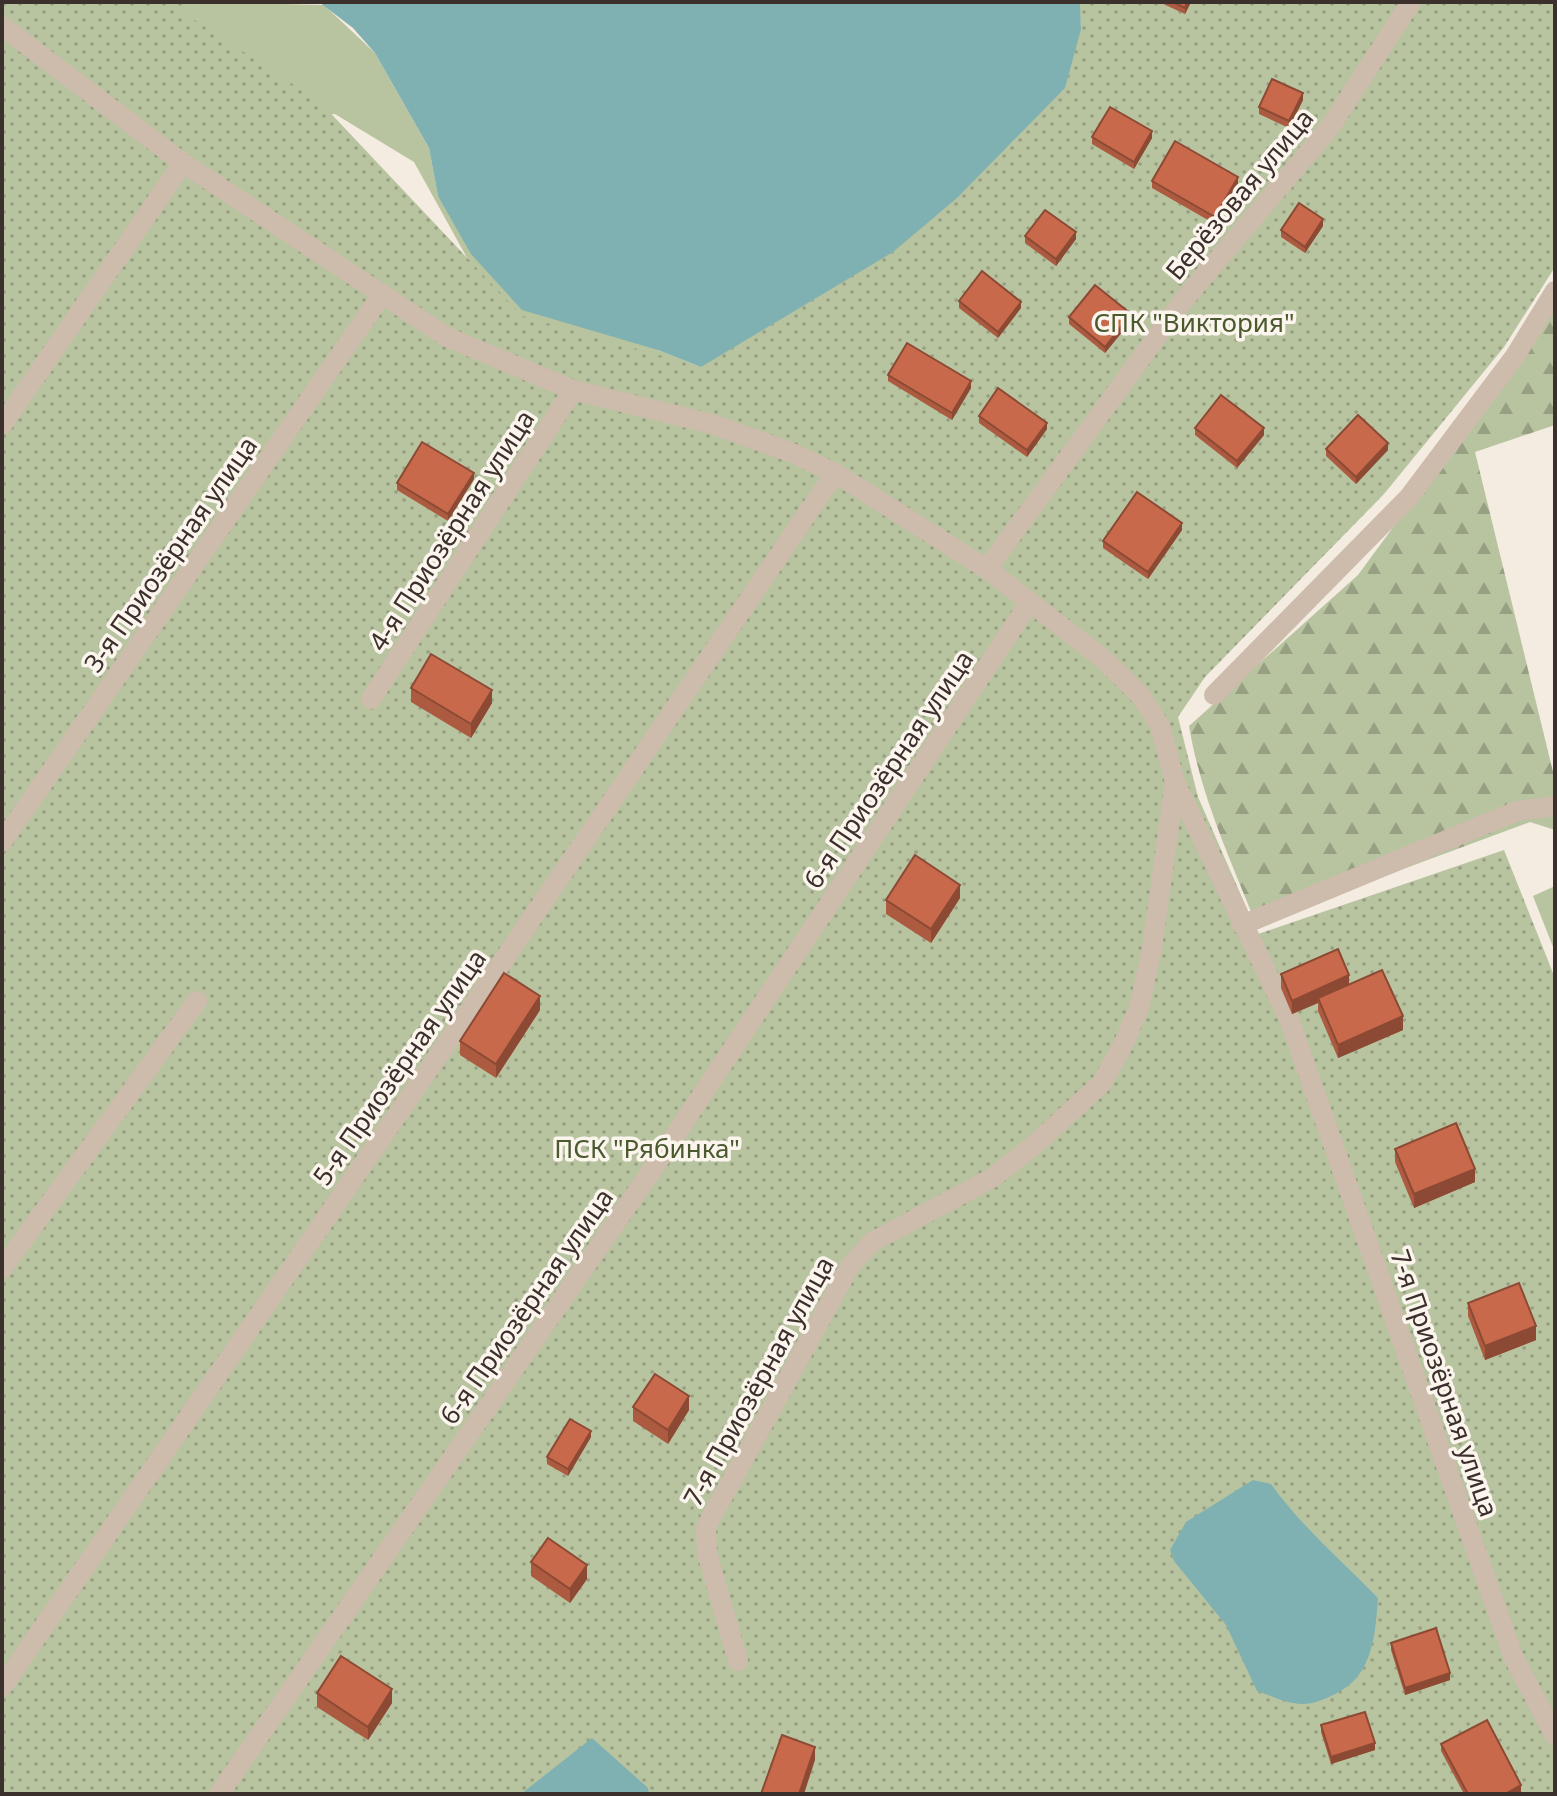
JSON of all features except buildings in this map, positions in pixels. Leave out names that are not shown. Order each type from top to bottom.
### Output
[{"type":"street","name":"Берёзовая улица","points":[[987,569],[1182,302],[1330,127],[1411,2]]},
{"type":"street","name":"7-я Приозёрная улица","points":[[2,26],[183,163],[447,337],[573,390],[712,424],[790,452],[835,473],[987,569],[1101,657],[1141,696],[1160,726],[1175,782],[1289,1019],[1513,1656],[1555,1736]]},
{"type":"street","points":[[2,425],[183,163]]},
{"type":"street","points":[[1214,695],[1409,497],[1515,356],[1555,291]]},
{"type":"street","name":"3-я Приозёрная улица","points":[[2,842],[381,296]]},
{"type":"street","name":"4-я Приозёрная улица","points":[[371,699],[573,390]]},
{"type":"street","name":"5-я Приозёрная улица","points":[[2,1687],[458,1027],[835,473]]},
{"type":"street","name":"6-я Приозёрная улица","points":[[219,1794],[648,1176],[1030,602]]},
{"type":"street","name":"7-я Приозёрная улица","points":[[738,1661],[707,1553],[706,1527],[850,1266],[872,1242],[992,1178],[1033,1146],[1101,1084],[1139,1008],[1152,948],[1175,782]]},
{"type":"street","points":[[1242,925],[1517,811],[1555,806]]},
{"type":"street","points":[[2,1269],[197,1001]]},
{"type":"green space","name":"ПСК \"Рябинка\"","points":[[2,2],[196,2],[184,13],[320,102],[522,316],[701,367],[893,252],[957,198],[1065,88],[1081,29],[1080,2],[1555,2],[1555,267],[1504,347],[1384,494],[1205,677],[1178,717],[1198,797],[1258,934],[1504,850],[1555,978],[1555,1794],[2,1794]]},
{"type":"green space","points":[[196,2],[324,5],[375,53],[429,148],[438,196],[658,350],[701,367],[1081,29],[1080,2],[1107,100],[743,397],[513,341],[414,162],[335,114],[306,118],[183,13]]},
{"type":"green space","points":[[1555,307],[1555,425],[1475,452],[1555,780],[1555,830],[1530,822],[1271,918],[1252,914],[1207,798],[1189,726],[1358,575]]},
{"type":"green space","points":[[1555,886],[1555,952],[1533,896]]},
{"type":"water","points":[[319,2],[1080,2],[1081,29],[1065,88],[957,198],[893,252],[701,367],[658,350],[522,310],[471,254],[438,196],[429,148],[375,53],[353,28]]},
{"type":"water","points":[[1253,1480],[1271,1484],[1308,1529],[1378,1598],[1373,1640],[1365,1666],[1348,1686],[1315,1702],[1293,1703],[1257,1691],[1226,1625],[1174,1561],[1170,1550],[1186,1522]]},
{"type":"water","points":[[592,1738],[648,1788],[649,1794],[521,1794]]},
{"type":"park label","name":"СПК \"Виктория\"","points":[[1194,322]]}]
